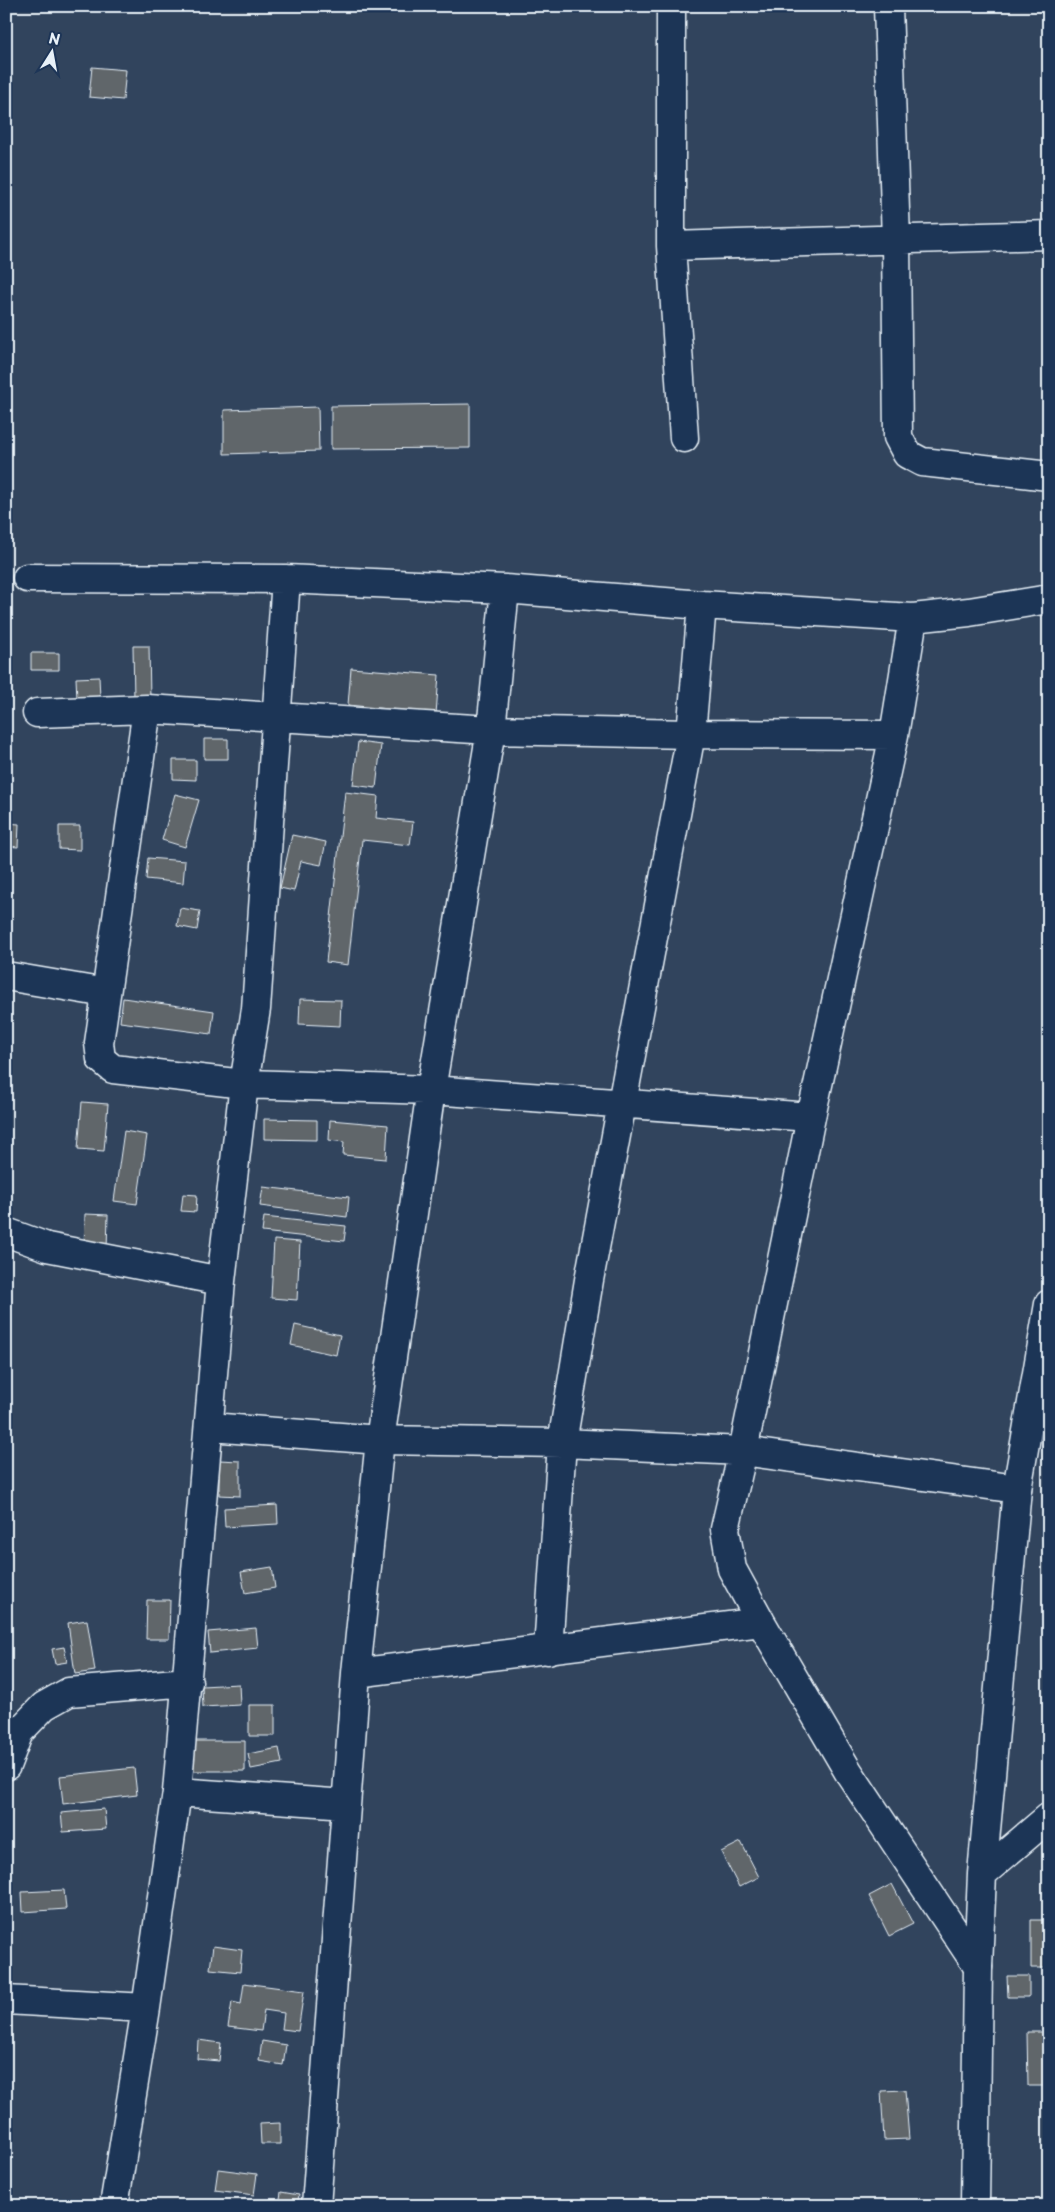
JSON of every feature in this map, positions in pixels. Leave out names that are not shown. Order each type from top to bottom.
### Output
[{"type":"street","points":[[671,6],[671,246],[684,438]]},
{"type":"street","points":[[888,6],[896,240],[898,438],[907,454],[922,462],[1049,476]]},
{"type":"street","points":[[671,246],[1049,234]]},
{"type":"street","points":[[27,578],[286,579],[505,589],[702,605],[914,618],[969,612],[1049,599]]},
{"type":"street","points":[[114,2206],[146,2008],[177,1792],[210,1427],[221,1281],[244,1084],[256,1009],[286,579]]},
{"type":"street","points":[[316,2206],[356,1673],[380,1440],[431,1090],[490,730],[505,589]]},
{"type":"street","points":[[548,1650],[562,1443],[622,1104],[691,734],[702,605]]},
{"type":"street","points":[[914,618],[894,735],[811,1117],[743,1451],[725,1529],[732,1569],[761,1622],[848,1771],[978,1966]]},
{"type":"street","points":[[147,709],[99,1043],[101,1059],[112,1069],[244,1084],[431,1090],[811,1117]]},
{"type":"street","points":[[37,713],[147,709],[490,730],[691,734],[894,735]]},
{"type":"street","points":[[6,976],[106,993]]},
{"type":"street","points":[[6,1232],[46,1247],[221,1281]]},
{"type":"street","points":[[975,2206],[978,1966],[982,1874],[1017,1489],[1049,1304]]},
{"type":"street","points":[[210,1427],[380,1440],[562,1443],[743,1451],[1017,1489]]},
{"type":"street","points":[[356,1673],[761,1622]]},
{"type":"street","points":[[6,1766],[19,1732],[44,1706],[69,1692],[188,1682]]},
{"type":"street","points":[[177,1792],[346,1804]]},
{"type":"street","points":[[982,1874],[1049,1817]]},
{"type":"street","points":[[6,2000],[146,2008]]},
{"type":"building","points":[[92,67],[126,70],[123,100],[89,97]]},
{"type":"building","points":[[470,404],[470,448],[331,449],[331,406]]},
{"type":"building","points":[[318,407],[319,451],[224,454],[224,410]]},
{"type":"building","points":[[133,646],[149,646],[150,699],[134,699]]},
{"type":"building","points":[[31,653],[59,653],[59,670],[31,670]]},
{"type":"building","points":[[351,668],[439,675],[436,714],[348,705]]},
{"type":"building","points":[[99,677],[100,698],[77,699],[76,678]]},
{"type":"building","points":[[204,739],[228,739],[228,759],[204,759]]},
{"type":"building","points":[[358,742],[381,745],[376,788],[353,785]]},
{"type":"building","points":[[173,760],[196,760],[196,780],[173,779]]},
{"type":"building","points":[[345,792],[378,796],[376,818],[413,822],[410,845],[362,840],[348,965],[326,962]]},
{"type":"building","points":[[175,794],[199,800],[185,847],[162,840]]},
{"type":"building","points":[[6,823],[19,824],[18,847],[6,846]]},
{"type":"building","points":[[59,826],[80,826],[80,850],[59,849]]},
{"type":"building","points":[[292,835],[326,842],[321,865],[301,861],[294,891],[280,888]]},
{"type":"building","points":[[148,858],[185,861],[183,883],[146,879]]},
{"type":"building","points":[[180,908],[200,911],[197,930],[177,926]]},
{"type":"building","points":[[123,998],[214,1011],[211,1034],[120,1022]]},
{"type":"building","points":[[300,999],[341,1000],[340,1026],[299,1024]]},
{"type":"building","points":[[82,1102],[108,1104],[104,1151],[78,1149]]},
{"type":"building","points":[[264,1119],[317,1120],[317,1140],[264,1139]]},
{"type":"building","points":[[330,1120],[388,1125],[386,1159],[343,1155],[344,1142],[329,1140]]},
{"type":"building","points":[[124,1131],[147,1135],[137,1204],[114,1201]]},
{"type":"building","points":[[263,1187],[349,1197],[347,1217],[260,1206]]},
{"type":"building","points":[[183,1194],[197,1195],[196,1212],[181,1211]]},
{"type":"building","points":[[85,1214],[108,1215],[107,1249],[84,1248]]},
{"type":"building","points":[[264,1217],[346,1226],[344,1241],[262,1232]]},
{"type":"building","points":[[274,1240],[300,1242],[297,1300],[271,1298]]},
{"type":"building","points":[[295,1325],[340,1335],[336,1355],[291,1345]]},
{"type":"building","points":[[219,1460],[240,1461],[240,1496],[219,1495]]},
{"type":"building","points":[[277,1505],[278,1524],[225,1527],[224,1508]]},
{"type":"building","points":[[272,1567],[275,1588],[245,1593],[241,1572]]},
{"type":"building","points":[[147,1600],[170,1600],[169,1639],[146,1639]]},
{"type":"building","points":[[87,1620],[95,1671],[75,1674],[68,1623]]},
{"type":"building","points":[[256,1628],[258,1648],[210,1653],[208,1632]]},
{"type":"building","points":[[64,1647],[67,1662],[55,1664],[52,1649]]},
{"type":"building","points":[[239,1684],[240,1705],[203,1707],[202,1686]]},
{"type":"building","points":[[249,1705],[275,1705],[275,1736],[249,1736]]},
{"type":"building","points":[[191,1741],[245,1741],[245,1771],[191,1771]]},
{"type":"building","points":[[279,1748],[282,1763],[251,1769],[248,1754]]},
{"type":"building","points":[[134,1768],[137,1795],[63,1804],[60,1776]]},
{"type":"building","points":[[104,1809],[106,1829],[63,1832],[61,1813]]},
{"type":"building","points":[[741,1842],[759,1877],[739,1887],[721,1852]]},
{"type":"building","points":[[892,1884],[913,1924],[889,1936],[869,1896]]},
{"type":"building","points":[[64,1890],[66,1909],[23,1912],[22,1892]]},
{"type":"building","points":[[1031,1920],[1049,1920],[1049,1968],[1031,1968]]},
{"type":"building","points":[[213,1946],[242,1950],[240,1972],[210,1969]]},
{"type":"building","points":[[1007,1976],[1029,1976],[1029,1997],[1008,1997]]},
{"type":"building","points":[[244,1983],[304,1991],[298,2031],[282,2029],[284,2013],[264,2010],[261,2031],[228,2027],[232,2002],[241,2004]]},
{"type":"building","points":[[1027,2032],[1043,2032],[1044,2086],[1028,2086]]},
{"type":"building","points":[[198,2040],[221,2043],[219,2061],[197,2059]]},
{"type":"building","points":[[262,2041],[286,2045],[283,2065],[259,2061]]},
{"type":"building","points":[[6,2053],[8,2053],[9,2080],[6,2080]]},
{"type":"building","points":[[905,2090],[909,2139],[884,2140],[881,2091]]},
{"type":"building","points":[[280,2123],[280,2144],[261,2144],[260,2124]]},
{"type":"building","points":[[218,2169],[257,2174],[254,2195],[215,2190]]},
{"type":"building","points":[[281,2192],[299,2195],[297,2206],[279,2206]]}]
